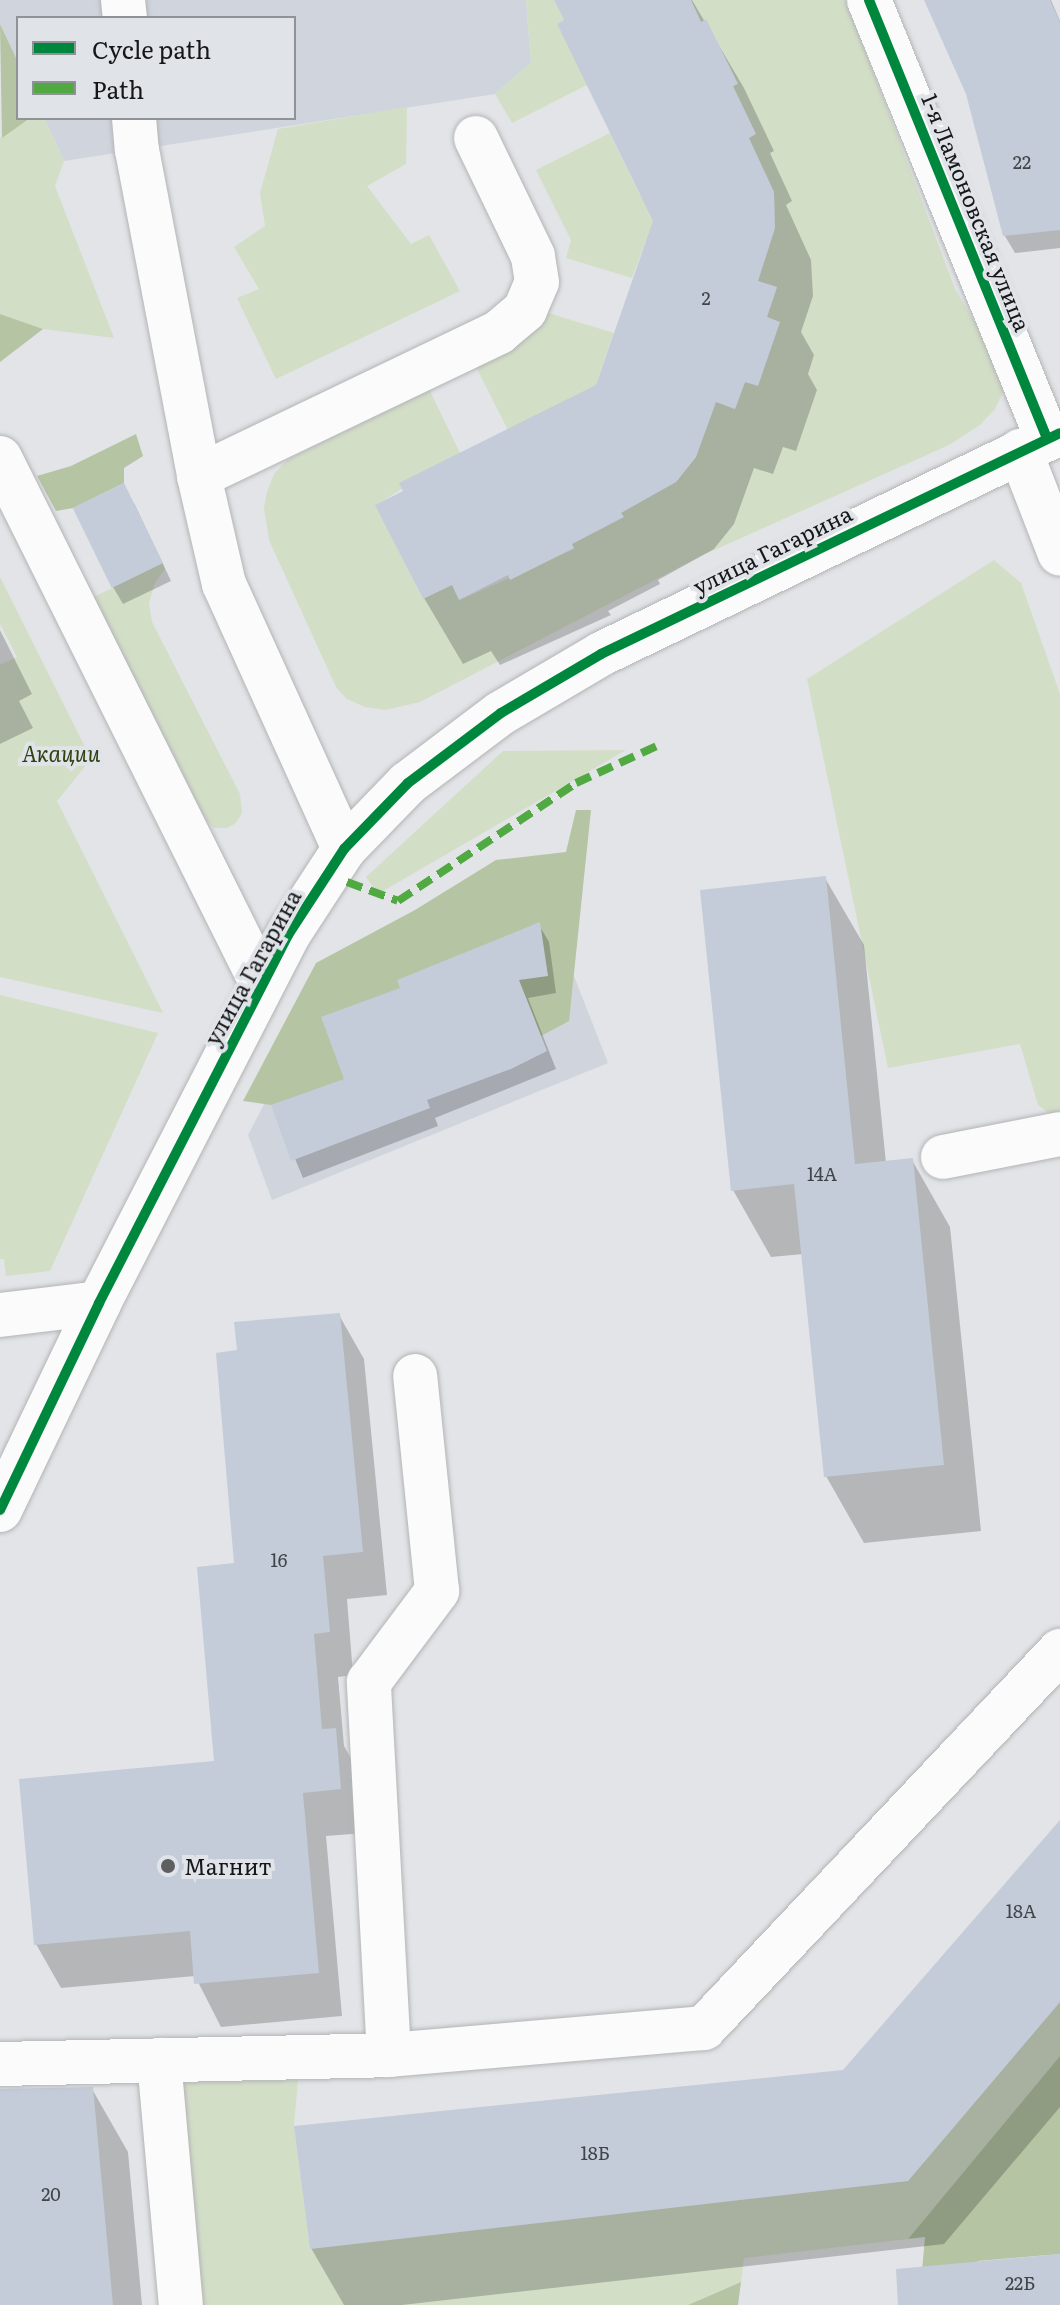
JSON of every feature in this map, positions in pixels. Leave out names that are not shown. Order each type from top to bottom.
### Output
[{"type":"street","name":"1-я Ламоновская улица","points":[[869,0],[1042,441],[1060,554]]},
{"type":"street","points":[[134,120],[137,150],[199,476],[224,584],[344,849]]},
{"type":"street","points":[[199,476],[499,332],[525,310],[537,282],[533,256],[476,138]]},
{"type":"street","name":"улица Гагарина","points":[[0,1510],[99,1303],[288,935],[344,849],[408,783],[501,713],[589,661],[1042,441]]},
{"type":"street","points":[[0,458],[262,984]]},
{"type":"street","points":[[943,1157],[1060,1134]]},
{"type":"street","points":[[0,1315],[99,1303]]},
{"type":"street","points":[[389,2055],[369,1682],[437,1591],[415,1376]]},
{"type":"street","points":[[0,2064],[389,2055],[704,2028],[1060,1651]]},
{"type":"street","points":[[159,2060],[181,2305]]},
{"type":"shaded area","points":[[0,0],[526,0],[531,63],[495,94],[64,161],[45,120],[296,120],[296,16],[16,16],[16,58],[0,24]]},
{"type":"shaded area","points":[[536,879],[608,1063],[272,1200],[248,1135],[338,961]]},
{"type":"green space","points":[[526,0],[554,0],[564,20],[557,24],[587,85],[512,123],[495,94],[531,63]]},
{"type":"green space","points":[[691,0],[846,0],[955,289],[1004,370],[1003,392],[995,409],[980,425],[949,445],[701,556],[420,702],[385,710],[365,707],[347,699],[336,687],[269,540],[264,508],[267,492],[274,474],[287,460],[429,389],[460,453],[376,505],[422,598],[452,585],[460,600],[574,549],[572,544],[623,517],[621,511],[676,482],[696,457],[716,402],[735,409],[745,382],[758,385],[780,322],[767,317],[777,287],[758,281],[775,228],[774,192],[748,138],[733,86],[737,84],[706,20],[701,22]]},
{"type":"green space","points":[[0,24],[16,58],[16,120],[27,120],[2,138]]},
{"type":"green space","points":[[407,107],[406,164],[367,186],[411,244],[429,235],[460,291],[276,379],[237,298],[259,289],[234,247],[265,226],[260,193],[278,129]]},
{"type":"green space","points":[[27,120],[45,120],[64,161],[55,186],[114,338],[43,329],[0,314],[0,138]]},
{"type":"green space","points":[[610,133],[639,193],[660,218],[646,241],[632,278],[566,258],[571,240],[536,170]]},
{"type":"green space","points":[[548,313],[614,333],[598,378],[597,394],[508,430],[475,365],[535,331]]},
{"type":"green space","points":[[0,314],[43,329],[0,362]]},
{"type":"green space","points":[[136,434],[143,456],[124,468],[124,483],[73,508],[56,511],[37,476],[71,466]]},
{"type":"green space","points":[[994,560],[1021,583],[1060,694],[1060,1122],[1038,1105],[1020,1044],[888,1068],[807,679]]},
{"type":"green space","points":[[163,563],[165,569],[155,583],[149,603],[152,622],[240,794],[242,813],[236,823],[227,828],[214,828],[200,814],[94,597]]},
{"type":"green space","name":"Акации","points":[[0,577],[91,759],[57,801],[163,1013],[0,977],[0,665],[17,657],[0,624]]},
{"type":"green space","points":[[626,750],[378,894],[366,877],[503,751]]},
{"type":"green space","points":[[576,810],[591,810],[569,1021],[541,1036],[526,998],[337,1083],[271,1105],[243,1101],[316,963],[415,910],[496,860],[566,852]]},
{"type":"green space","points":[[0,995],[158,1033],[50,1271],[6,1276],[4,1259],[0,1259]]},
{"type":"green space","points":[[1060,2002],[1060,2056],[908,2239],[744,2258],[741,2282],[688,2305],[181,2305],[159,2060],[300,2057],[294,2126],[310,2249],[908,2181]]},
{"type":"green space","points":[[1060,2056],[1060,2254],[978,2261],[919,2305],[925,2237],[908,2239]]},
{"type":"green space","points":[[741,2282],[738,2305],[688,2305]]},
{"type":"building","points":[[554,0],[691,0],[701,22],[706,19],[738,84],[733,86],[756,134],[749,138],[774,192],[775,228],[758,281],[777,287],[767,317],[780,322],[758,386],[745,382],[735,409],[716,402],[696,457],[676,482],[621,513],[624,517],[572,544],[574,548],[510,580],[508,575],[459,600],[452,585],[423,599],[375,505],[403,491],[399,483],[596,385],[653,221],[557,24],[564,20]]},
{"type":"building","points":[[924,0],[1050,0],[1060,22],[1060,230],[1003,236],[966,94]]},
{"type":"building","points":[[124,483],[163,563],[112,588],[73,508]]},
{"type":"building","points":[[826,876],[855,1164],[913,1158],[944,1465],[824,1477],[794,1184],[731,1191],[700,890]]},
{"type":"building","points":[[540,922],[548,976],[519,980],[547,1051],[511,1069],[427,1100],[430,1108],[291,1161],[271,1105],[344,1079],[321,1017],[400,988],[397,980]]},
{"type":"building","points":[[340,1313],[363,1552],[323,1556],[330,1632],[314,1634],[322,1729],[336,1728],[341,1789],[303,1793],[319,1973],[194,1984],[190,1931],[34,1945],[19,1779],[214,1761],[197,1567],[234,1563],[216,1353],[237,1350],[234,1322]]},
{"type":"building","points":[[1060,1820],[1060,2002],[908,2181],[310,2249],[294,2126],[843,2070]]},
{"type":"building","points":[[93,2087],[113,2305],[0,2305],[0,2089]]},
{"type":"building","points":[[1060,2254],[1060,2305],[898,2305],[896,2269]]},
{"type":"marked path","points":[[347,882],[398,901],[576,783],[659,745]]},
{"type":"cycle path","points":[[869,0],[1047,438]]},
{"type":"cycle path","points":[[0,1510],[99,1303],[288,935],[344,849],[408,783],[501,713],[601,654],[1060,433]]},
{"type":"place","name":"Магнит","points":[[168,1866]]}]
